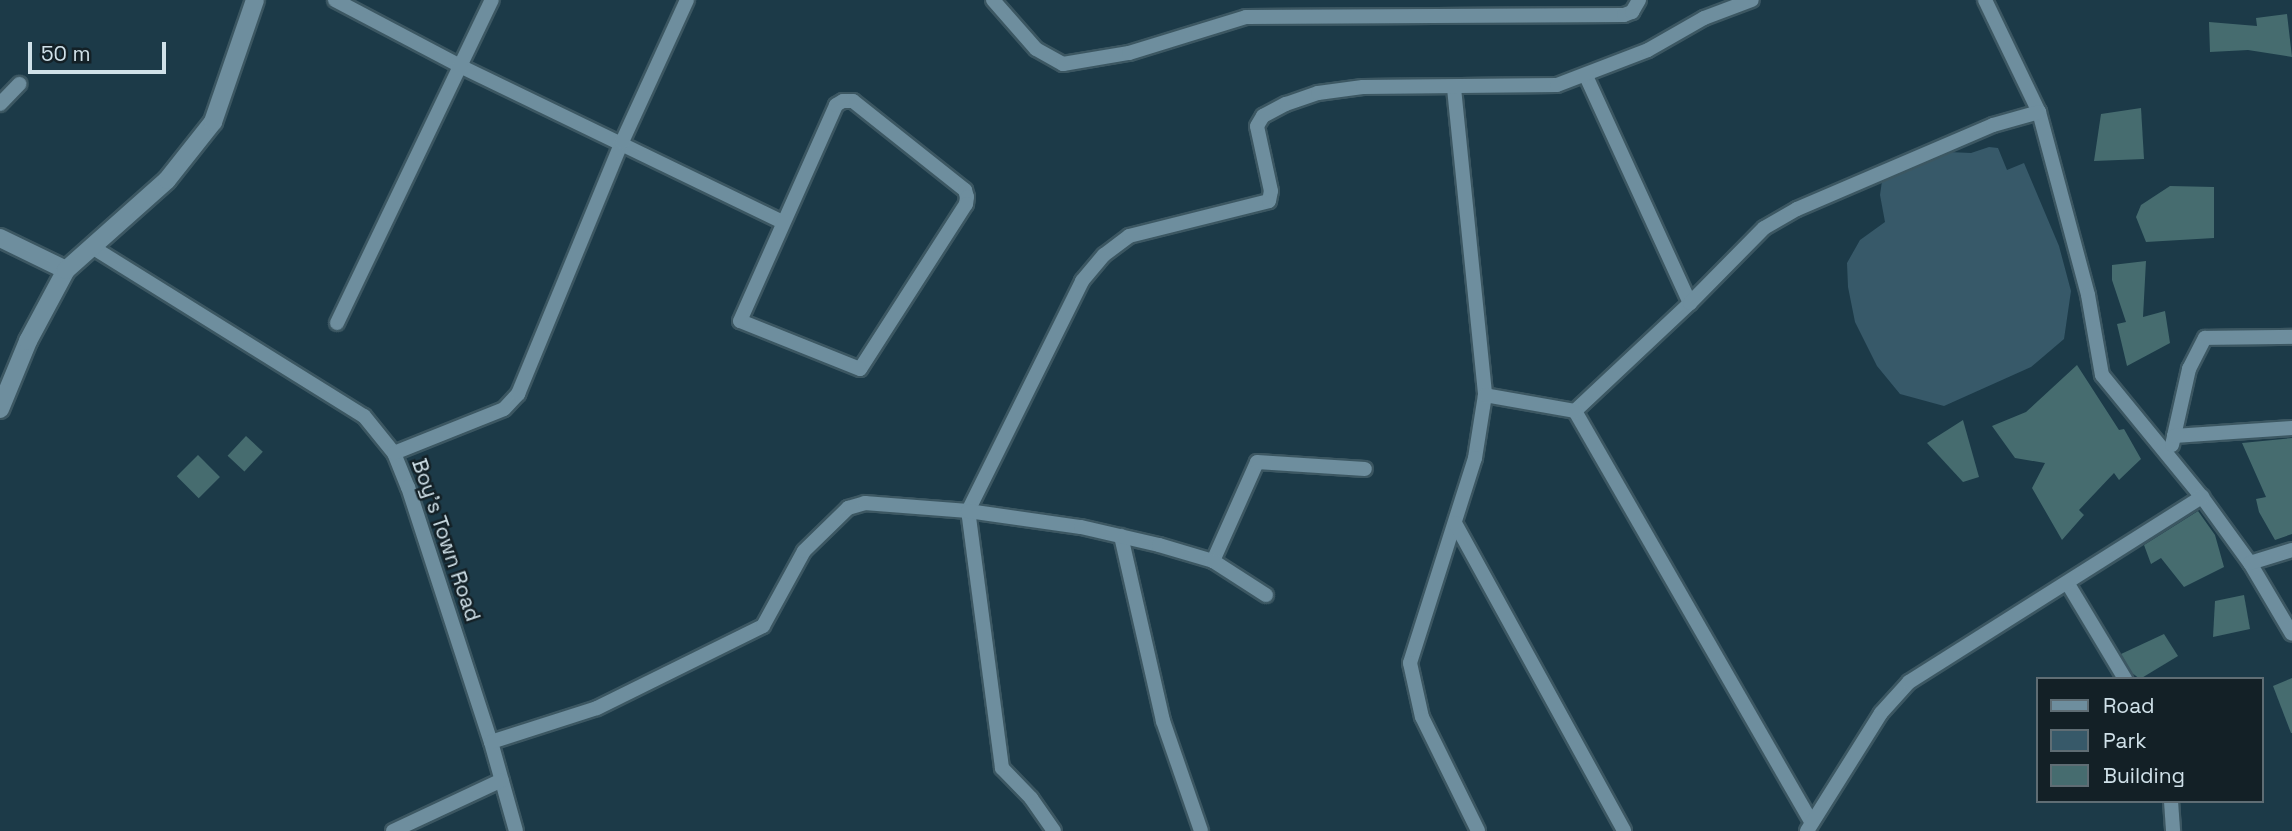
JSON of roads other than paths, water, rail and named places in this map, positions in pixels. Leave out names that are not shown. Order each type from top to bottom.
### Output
[{"type":"street","points":[[0,409],[28,341],[66,270],[167,180],[213,122],[255,0]]},
{"type":"street","points":[[335,0],[461,67],[622,142],[783,222]]},
{"type":"street","points":[[337,323],[492,0]]},
{"type":"street","points":[[394,453],[503,409],[513,401],[622,142],[687,0]]},
{"type":"street","points":[[993,0],[1036,48],[1063,64],[1129,53],[1246,17],[1624,15],[1632,12],[1639,0]]},
{"type":"street","points":[[1054,831],[1031,797],[1002,768],[968,510],[1082,281],[1104,255],[1129,236],[1259,206],[1269,201],[1271,191],[1257,126],[1263,116],[1286,104],[1318,93],[1363,87],[1557,85],[1648,50],[1703,18],[1752,0]]},
{"type":"street","points":[[1985,0],[2039,112],[2088,295],[2102,375],[2202,497],[2250,563],[2292,634]]},
{"type":"street","points":[[1586,76],[1690,303]]},
{"type":"street","points":[[0,104],[19,84]]},
{"type":"street","points":[[1454,88],[1485,395],[1475,458],[1410,663],[1422,717],[1478,831]]},
{"type":"street","points":[[844,101],[852,101],[965,190],[967,197],[966,204],[860,369],[740,321],[783,222],[836,105],[844,101]]},
{"type":"street","points":[[1575,411],[1764,229],[1797,209],[1993,125],[2039,112]]},
{"type":"street","points":[[0,238],[66,270]]},
{"type":"street","name":"Boy's Town Road","points":[[92,247],[363,416],[394,453],[408,487],[491,742],[516,831]]},
{"type":"street","points":[[2171,457],[2189,369],[2205,338],[2292,337]]},
{"type":"street","points":[[1485,395],[1575,411]]},
{"type":"street","points":[[1575,411],[1809,826],[1881,713],[1909,682],[2202,497]]},
{"type":"street","points":[[2174,436],[2292,428]]},
{"type":"street","points":[[1213,561],[1257,462],[1365,469]]},
{"type":"street","points":[[491,742],[597,708],[763,626],[804,551],[848,508],[865,503],[968,510],[1081,527],[1121,536],[1213,561],[1266,595]]},
{"type":"street","points":[[1455,523],[1624,831]]},
{"type":"street","points":[[1121,536],[1163,721],[1201,831]]},
{"type":"street","points":[[2250,563],[2292,550]]},
{"type":"street","points":[[2068,584],[2124,677]]},
{"type":"street","points":[[393,831],[502,780]]},
{"type":"street","points":[[2171,803],[2173,831]]}]
